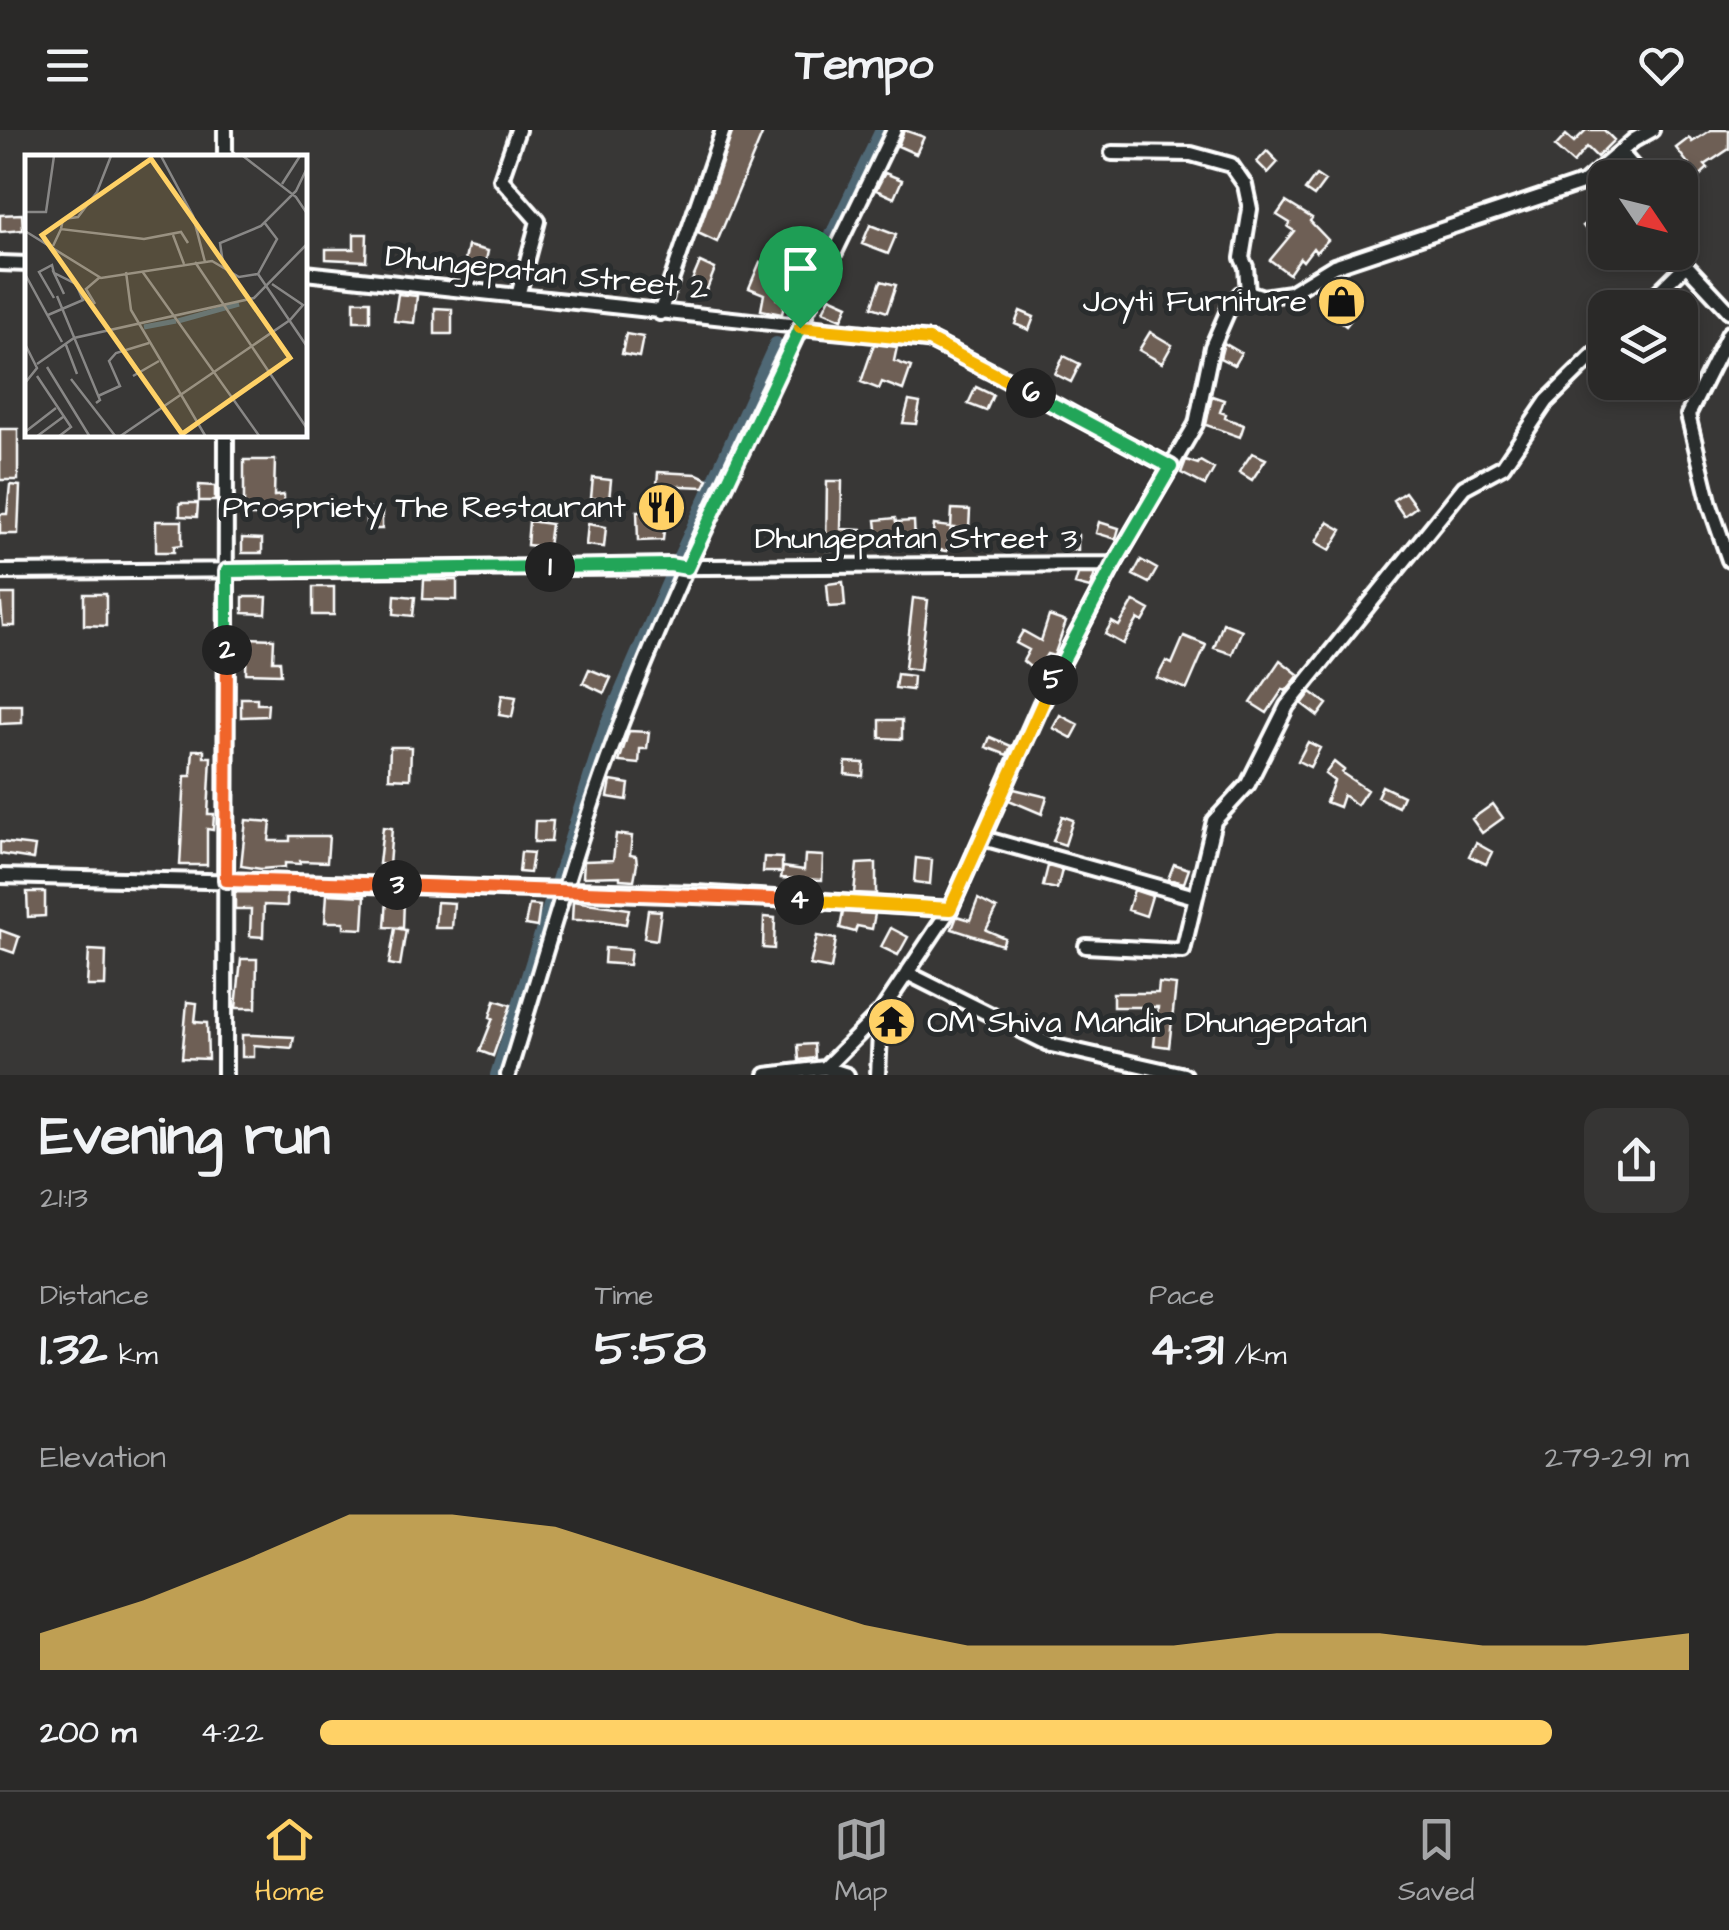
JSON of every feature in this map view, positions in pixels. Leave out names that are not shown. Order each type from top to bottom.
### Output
[{"type":"street","points":[[518,130],[501,179],[538,221],[518,296]]},
{"type":"street","points":[[660,314],[723,130]]},
{"type":"street","points":[[508,1075],[557,890],[608,758],[687,568],[894,130]]},
{"type":"street","points":[[825,1068],[881,1012],[950,909],[1040,705],[1114,564],[1196,424],[1212,347],[1240,294],[1290,294],[1334,266],[1584,182],[1652,130]]},
{"type":"street","points":[[1626,147],[1633,160]]},
{"type":"street","points":[[1112,153],[1191,154],[1230,165],[1245,185],[1250,209],[1242,258],[1248,292]]},
{"type":"street","points":[[1657,290],[1674,270]]},
{"type":"street","points":[[1693,270],[1729,311]]},
{"type":"street","name":"Dhungepatan Street 2","points":[[308,274],[929,340],[1171,467]]},
{"type":"street","points":[[1729,333],[1688,414],[1710,505],[1729,560]]},
{"type":"street","points":[[1086,946],[1183,950],[1214,821],[1248,784],[1287,706],[1464,486],[1503,466],[1547,402],[1588,361]]},
{"type":"street","points":[[225,1075],[226,438]]},
{"type":"street","name":"Dhungepatan Street 3","points":[[0,572],[1114,564]]},
{"type":"street","points":[[983,838],[1195,896]]},
{"type":"street","points":[[0,876],[696,894],[950,909]]},
{"type":"street","points":[[907,973],[1051,1045],[1184,1075]]},
{"type":"street","points":[[878,1075],[881,1012]]},
{"type":"street","points":[[766,1075],[825,1068],[847,1075]]},
{"type":"building","points":[[733,130],[764,130],[717,242],[698,233]]},
{"type":"building","points":[[904,130],[924,137],[916,154],[898,146]]},
{"type":"building","points":[[1586,130],[1604,130],[1614,140],[1597,157],[1587,147],[1573,163],[1555,147],[1566,135],[1574,142]]},
{"type":"building","points":[[1711,130],[1729,130],[1729,149],[1705,165],[1708,168],[1698,177],[1698,160],[1685,160],[1676,148],[1689,138],[1692,142]]},
{"type":"building","points":[[1267,151],[1278,162],[1268,173],[1257,162]]},
{"type":"building","points":[[885,173],[902,180],[894,198],[876,190]]},
{"type":"building","points":[[1316,175],[1325,181],[1314,196],[1305,190]]},
{"type":"building","points":[[1286,202],[1312,218],[1310,221],[1328,240],[1316,252],[1313,248],[1303,261],[1300,258],[1289,274],[1270,260],[1294,231],[1288,227],[1290,223],[1277,215]]},
{"type":"building","points":[[22,214],[23,230],[0,232],[0,215]]},
{"type":"building","points":[[870,225],[896,235],[888,254],[862,244]]},
{"type":"building","points":[[354,234],[367,234],[366,261],[326,259],[326,249],[354,249]]},
{"type":"building","points":[[468,246],[488,251],[484,270],[464,265]]},
{"type":"building","points":[[700,262],[715,269],[707,289],[691,283]]},
{"type":"building","points":[[760,262],[772,267],[770,272],[787,279],[777,299],[785,300],[782,314],[761,310],[764,294],[749,288]]},
{"type":"building","points":[[881,281],[896,285],[887,312],[872,307]]},
{"type":"building","points":[[398,294],[417,296],[414,323],[394,321]]},
{"type":"building","points":[[1333,294],[1357,312],[1346,326],[1322,308]]},
{"type":"building","points":[[830,297],[848,305],[842,319],[823,311]]},
{"type":"building","points":[[354,301],[370,301],[370,321],[354,321]]},
{"type":"building","points":[[435,308],[452,309],[452,334],[435,334]]},
{"type":"building","points":[[1020,311],[1034,317],[1029,330],[1015,324]]},
{"type":"building","points":[[1150,332],[1172,345],[1162,363],[1139,350]]},
{"type":"building","points":[[626,334],[643,337],[639,357],[622,354]]},
{"type":"building","points":[[1224,343],[1241,353],[1234,365],[1220,358]]},
{"type":"building","points":[[874,344],[897,347],[894,361],[911,367],[903,390],[882,382],[879,389],[861,382]]},
{"type":"building","points":[[1064,356],[1080,364],[1071,382],[1055,374]]},
{"type":"building","points":[[976,387],[993,395],[986,411],[968,404]]},
{"type":"building","points":[[1212,396],[1224,400],[1220,412],[1226,414],[1225,418],[1244,425],[1240,437],[1206,425]]},
{"type":"building","points":[[909,401],[920,403],[916,424],[903,423]]},
{"type":"building","points":[[0,429],[18,429],[18,480],[0,480]]},
{"type":"building","points":[[1252,453],[1266,459],[1252,480],[1239,472]]},
{"type":"building","points":[[244,460],[275,460],[274,496],[284,495],[284,509],[266,509],[266,516],[244,516]]},
{"type":"building","points":[[1186,460],[1198,464],[1200,461],[1214,469],[1205,485],[1181,473]]},
{"type":"building","points":[[658,472],[697,474],[708,479],[704,487],[657,485]]},
{"type":"building","points":[[593,478],[611,480],[609,500],[591,498]]},
{"type":"building","points":[[827,481],[842,481],[841,529],[862,530],[861,551],[826,550]]},
{"type":"building","points":[[10,485],[20,486],[18,534],[0,534],[0,514],[7,514]]},
{"type":"building","points":[[199,485],[215,486],[215,501],[199,501]]},
{"type":"building","points":[[1405,492],[1416,507],[1404,516],[1393,500]]},
{"type":"building","points":[[180,503],[198,503],[197,517],[180,516]]},
{"type":"building","points":[[366,508],[382,509],[382,529],[366,529]]},
{"type":"building","points":[[952,509],[970,510],[969,528],[951,528]]},
{"type":"building","points":[[637,511],[666,511],[663,540],[638,541]]},
{"type":"building","points":[[895,518],[896,522],[914,521],[915,542],[879,547],[876,520]]},
{"type":"building","points":[[156,521],[182,521],[182,545],[174,546],[174,552],[156,552]]},
{"type":"building","points":[[529,521],[551,524],[548,547],[527,545]]},
{"type":"building","points":[[1099,522],[1119,528],[1116,539],[1096,533]]},
{"type":"building","points":[[1328,522],[1342,530],[1330,550],[1316,542]]},
{"type":"building","points":[[588,524],[606,527],[604,547],[586,545]]},
{"type":"building","points":[[934,525],[951,527],[947,551],[931,549]]},
{"type":"building","points":[[1062,535],[1078,535],[1078,550],[1062,550]]},
{"type":"building","points":[[242,538],[262,539],[262,553],[242,553]]},
{"type":"building","points":[[1141,560],[1157,569],[1149,583],[1133,575]]},
{"type":"building","points":[[1078,574],[1095,574],[1090,588],[1075,584]]},
{"type":"building","points":[[424,580],[457,580],[457,600],[423,599]]},
{"type":"building","points":[[843,582],[845,606],[829,607],[827,584]]},
{"type":"building","points":[[313,587],[334,587],[334,615],[313,615]]},
{"type":"building","points":[[0,594],[15,594],[15,626],[3,626]]},
{"type":"building","points":[[84,594],[106,594],[106,626],[84,625]]},
{"type":"building","points":[[395,595],[415,597],[413,616],[394,614]]},
{"type":"building","points":[[243,597],[267,597],[266,614],[243,613]]},
{"type":"building","points":[[913,598],[928,600],[920,670],[905,668]]},
{"type":"building","points":[[1134,601],[1150,610],[1143,622],[1138,619],[1123,644],[1105,634],[1112,622],[1119,626]]},
{"type":"building","points":[[1049,616],[1066,622],[1054,656],[1047,654],[1036,672],[1023,661],[1029,650],[1016,643],[1023,631],[1041,641]]},
{"type":"building","points":[[1223,623],[1242,630],[1232,654],[1214,648]]},
{"type":"building","points":[[1184,636],[1206,645],[1187,689],[1157,678],[1166,661],[1172,664]]},
{"type":"building","points":[[247,638],[274,639],[273,661],[280,661],[281,674],[246,673]]},
{"type":"building","points":[[1280,660],[1299,675],[1286,691],[1283,689],[1267,713],[1251,703]]},
{"type":"building","points":[[589,669],[611,678],[604,693],[583,683]]},
{"type":"building","points":[[897,674],[913,676],[912,690],[895,688]]},
{"type":"building","points":[[1311,692],[1327,704],[1318,716],[1302,704]]},
{"type":"building","points":[[502,695],[516,697],[512,717],[499,715]]},
{"type":"building","points":[[241,698],[257,698],[257,704],[268,704],[267,716],[241,717]]},
{"type":"building","points":[[0,705],[22,705],[22,723],[0,724]]},
{"type":"building","points":[[1060,715],[1079,725],[1072,738],[1053,728]]},
{"type":"building","points":[[880,720],[902,720],[902,739],[880,738]]},
{"type":"building","points":[[629,731],[649,732],[647,749],[640,749],[639,764],[619,762]]},
{"type":"building","points":[[990,737],[1011,746],[1007,755],[986,747]]},
{"type":"building","points":[[1308,742],[1320,748],[1310,767],[1298,761]]},
{"type":"building","points":[[390,747],[411,747],[410,779],[389,778]]},
{"type":"building","points":[[193,750],[204,750],[204,757],[211,757],[208,814],[214,814],[213,830],[207,829],[207,865],[180,865],[185,776],[191,776]]},
{"type":"building","points":[[846,762],[864,763],[863,776],[845,774]]},
{"type":"building","points":[[1334,762],[1344,770],[1342,773],[1367,790],[1357,805],[1343,795],[1339,807],[1326,802],[1334,781],[1325,774]]},
{"type":"building","points":[[611,781],[629,784],[627,800],[608,797]]},
{"type":"building","points":[[1382,786],[1403,796],[1398,807],[1377,797]]},
{"type":"building","points":[[1014,789],[1047,797],[1042,814],[1009,800]]},
{"type":"building","points":[[1493,804],[1503,818],[1482,833],[1472,819]]},
{"type":"building","points":[[1062,816],[1073,820],[1065,845],[1053,841]]},
{"type":"building","points":[[246,820],[271,822],[269,841],[290,841],[290,836],[329,836],[327,862],[300,861],[261,869],[241,866]]},
{"type":"building","points":[[535,821],[553,821],[551,842],[534,842]]},
{"type":"building","points":[[383,827],[392,828],[389,865],[379,864]]},
{"type":"building","points":[[616,834],[632,836],[630,855],[636,856],[637,864],[634,880],[620,876],[583,877],[584,861],[613,860]]},
{"type":"building","points":[[0,842],[35,846],[33,859],[0,854]]},
{"type":"building","points":[[1476,843],[1492,852],[1486,864],[1469,856]]},
{"type":"building","points":[[521,852],[533,853],[530,873],[519,872]]},
{"type":"building","points":[[805,855],[823,856],[822,880],[781,878],[783,867],[804,870]]},
{"type":"building","points":[[764,857],[782,858],[782,872],[763,872]]},
{"type":"building","points":[[916,858],[932,860],[930,884],[914,882]]},
{"type":"building","points":[[876,863],[876,894],[854,893],[857,864]]},
{"type":"building","points":[[1174,864],[1189,869],[1184,883],[1168,879]]},
{"type":"building","points":[[1048,866],[1062,870],[1057,889],[1043,886]]},
{"type":"building","points":[[1134,890],[1152,896],[1146,916],[1128,910]]},
{"type":"building","points":[[27,892],[45,892],[45,916],[28,917]]},
{"type":"building","points":[[235,892],[287,893],[287,906],[264,905],[263,937],[250,936],[251,909],[235,909]]},
{"type":"building","points":[[327,894],[365,896],[363,929],[344,928],[344,922],[325,922]]},
{"type":"building","points":[[387,899],[404,900],[403,928],[385,927]]},
{"type":"building","points":[[978,899],[997,909],[986,930],[1005,938],[1002,945],[952,929],[957,916],[970,920]]},
{"type":"building","points":[[573,901],[629,909],[626,924],[572,920]]},
{"type":"building","points":[[437,902],[454,903],[452,928],[435,928]]},
{"type":"building","points":[[529,905],[540,906],[537,927],[525,925]]},
{"type":"building","points":[[648,910],[661,911],[657,940],[644,938]]},
{"type":"building","points":[[843,912],[875,914],[872,929],[857,926],[855,932],[840,928]]},
{"type":"building","points":[[764,917],[775,918],[774,949],[763,948]]},
{"type":"building","points":[[395,928],[406,930],[400,966],[389,964]]},
{"type":"building","points":[[891,928],[908,937],[898,955],[881,947]]},
{"type":"building","points":[[0,930],[19,937],[14,953],[0,948]]},
{"type":"building","points":[[817,936],[836,939],[831,969],[810,965]]},
{"type":"building","points":[[605,948],[631,950],[629,965],[604,963]]},
{"type":"building","points":[[89,950],[106,951],[105,986],[87,986]]},
{"type":"building","points":[[241,959],[257,959],[256,1008],[236,1008]]},
{"type":"building","points":[[1159,983],[1176,985],[1169,1047],[1154,1045],[1158,1007],[1113,1007],[1113,993],[1158,993]]},
{"type":"building","points":[[495,1000],[511,1005],[493,1056],[480,1051],[493,1018],[490,1017]]},
{"type":"building","points":[[187,1002],[197,1003],[195,1022],[207,1023],[208,1059],[182,1058]]},
{"type":"building","points":[[242,1035],[294,1037],[292,1048],[254,1045],[254,1057],[242,1057]]},
{"type":"building","points":[[814,1044],[815,1058],[799,1060],[798,1045]]},
{"type":"waterway","points":[[791,321],[882,130]]},
{"type":"waterway","points":[[678,561],[776,344]]},
{"type":"waterway","points":[[497,1075],[606,727],[673,572]]},
{"type":"place","name":"Joyti Furniture","points":[[1342,301]]},
{"type":"place","name":"Prospriety The Restaurant","points":[[661,507]]},
{"type":"place","name":"OM Shiva Mandir Dhungepatan","points":[[892,1022]]},
{"type":"route","points":[[800,328],[929,340],[1171,467],[1114,564],[1040,705],[950,909],[696,894],[226,880],[227,571],[670,565],[687,568],[800,328]]}]
